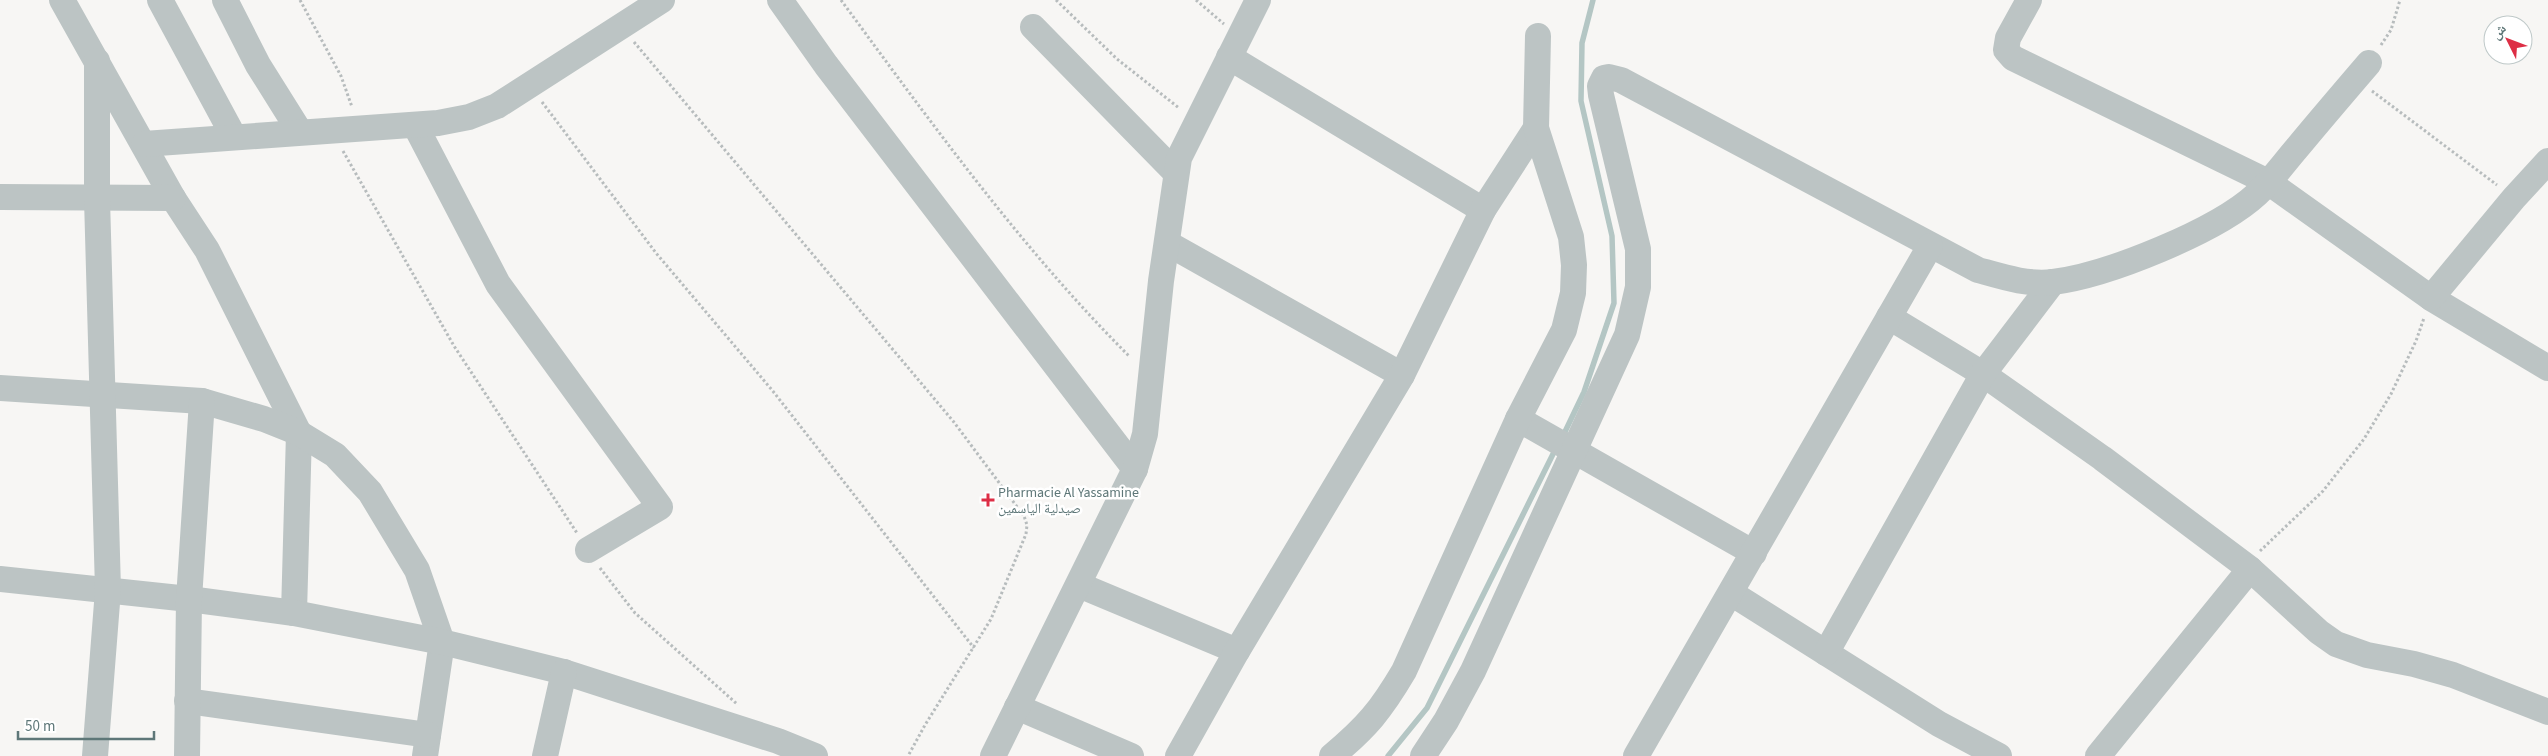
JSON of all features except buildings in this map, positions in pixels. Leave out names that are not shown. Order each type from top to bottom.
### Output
[{"type":"street","points":[[62,0],[174,198],[208,250],[299,434],[294,613]]},
{"type":"street","points":[[160,0],[234,137]]},
{"type":"street","points":[[226,0],[258,65],[300,132]]},
{"type":"street","points":[[144,144],[416,125],[469,117],[498,106],[662,0]]},
{"type":"street","points":[[780,0],[826,65],[1135,469]]},
{"type":"street","points":[[993,756],[1135,469],[1145,434],[1167,243],[1179,158],[1258,0]]},
{"type":"street","points":[[2029,0],[2008,38],[2006,50],[2013,58],[2268,182],[2431,298],[2548,368]]},
{"type":"street","points":[[1033,27],[1176,173]]},
{"type":"street","points":[[1332,756],[1359,734],[1382,708],[1404,671],[1528,425],[1564,330],[1573,294],[1574,265],[1571,237],[1536,128],[1538,36]]},
{"type":"street","points":[[1234,47],[1483,210]]},
{"type":"street","points":[[95,756],[108,590],[97,199],[97,61]]},
{"type":"street","points":[[1423,756],[1446,721],[1473,671],[1572,449],[1627,335],[1638,287],[1638,249],[1601,95],[1600,86],[1604,78],[1609,77],[1621,80],[1978,270],[2011,280],[2053,282],[2115,267],[2172,243],[2240,208],[2268,182],[2368,63]]},
{"type":"street","points":[[416,125],[498,284],[660,507],[588,550]]},
{"type":"street","points":[[1178,756],[1237,651],[1402,375],[1483,210],[1536,128]]},
{"type":"street","points":[[2431,298],[2514,198],[2548,161]]},
{"type":"street","points":[[0,197],[174,198]]},
{"type":"street","points":[[1167,243],[1402,375]]},
{"type":"street","points":[[1636,756],[1930,246]]},
{"type":"street","points":[[1826,653],[1983,374],[2053,282]]},
{"type":"street","points":[[1890,317],[1983,374],[2102,458],[2250,569],[2319,632],[2336,644],[2367,655],[2414,664],[2453,675],[2548,712]]},
{"type":"street","points":[[0,388],[102,393],[202,401],[264,419],[299,434],[335,455],[370,492],[417,570],[442,642],[426,746],[187,701]]},
{"type":"street","points":[[186,756],[189,599],[202,401]]},
{"type":"street","points":[[1528,425],[1754,553]]},
{"type":"street","points":[[2098,756],[2250,569]]},
{"type":"street","points":[[0,578],[294,613],[442,642],[564,672],[778,740],[815,756]]},
{"type":"street","points":[[1079,585],[1237,651]]},
{"type":"street","points":[[1731,593],[1939,724],[1999,756]]},
{"type":"street","points":[[544,756],[564,672]]},
{"type":"street","points":[[1017,707],[1131,756]]},
{"type":"path","points":[[300,0],[340,76],[360,129]]},
{"type":"path","points":[[842,0],[935,128],[1027,246],[1084,310],[1152,379]]},
{"type":"path","points":[[1056,0],[1117,59],[1197,123]]},
{"type":"path","points":[[1196,0],[1234,47]]},
{"type":"path","points":[[2400,0],[2391,30],[2368,63],[2364,79],[2375,95],[2514,198]]},
{"type":"path","points":[[621,27],[953,421],[1024,516],[1027,525],[1026,534],[991,619],[925,725],[908,756]]},
{"type":"path","points":[[530,85],[656,253],[772,390],[974,648]]},
{"type":"path","points":[[332,130],[454,346],[588,550],[634,613],[742,709]]},
{"type":"path","points":[[2250,569],[2261,547],[2293,521],[2323,491],[2364,439],[2391,394],[2416,341],[2431,298]]},
{"type":"waterway","points":[[1562,438],[1584,392],[1614,303],[1612,236],[1581,101],[1582,43],[1593,0]]},
{"type":"waterway","points":[[1388,756],[1427,708],[1556,448]]},
{"type":"place","name":"Pharmacie Al Yassamine صيدلية الياسمين","points":[[988,500]]}]
